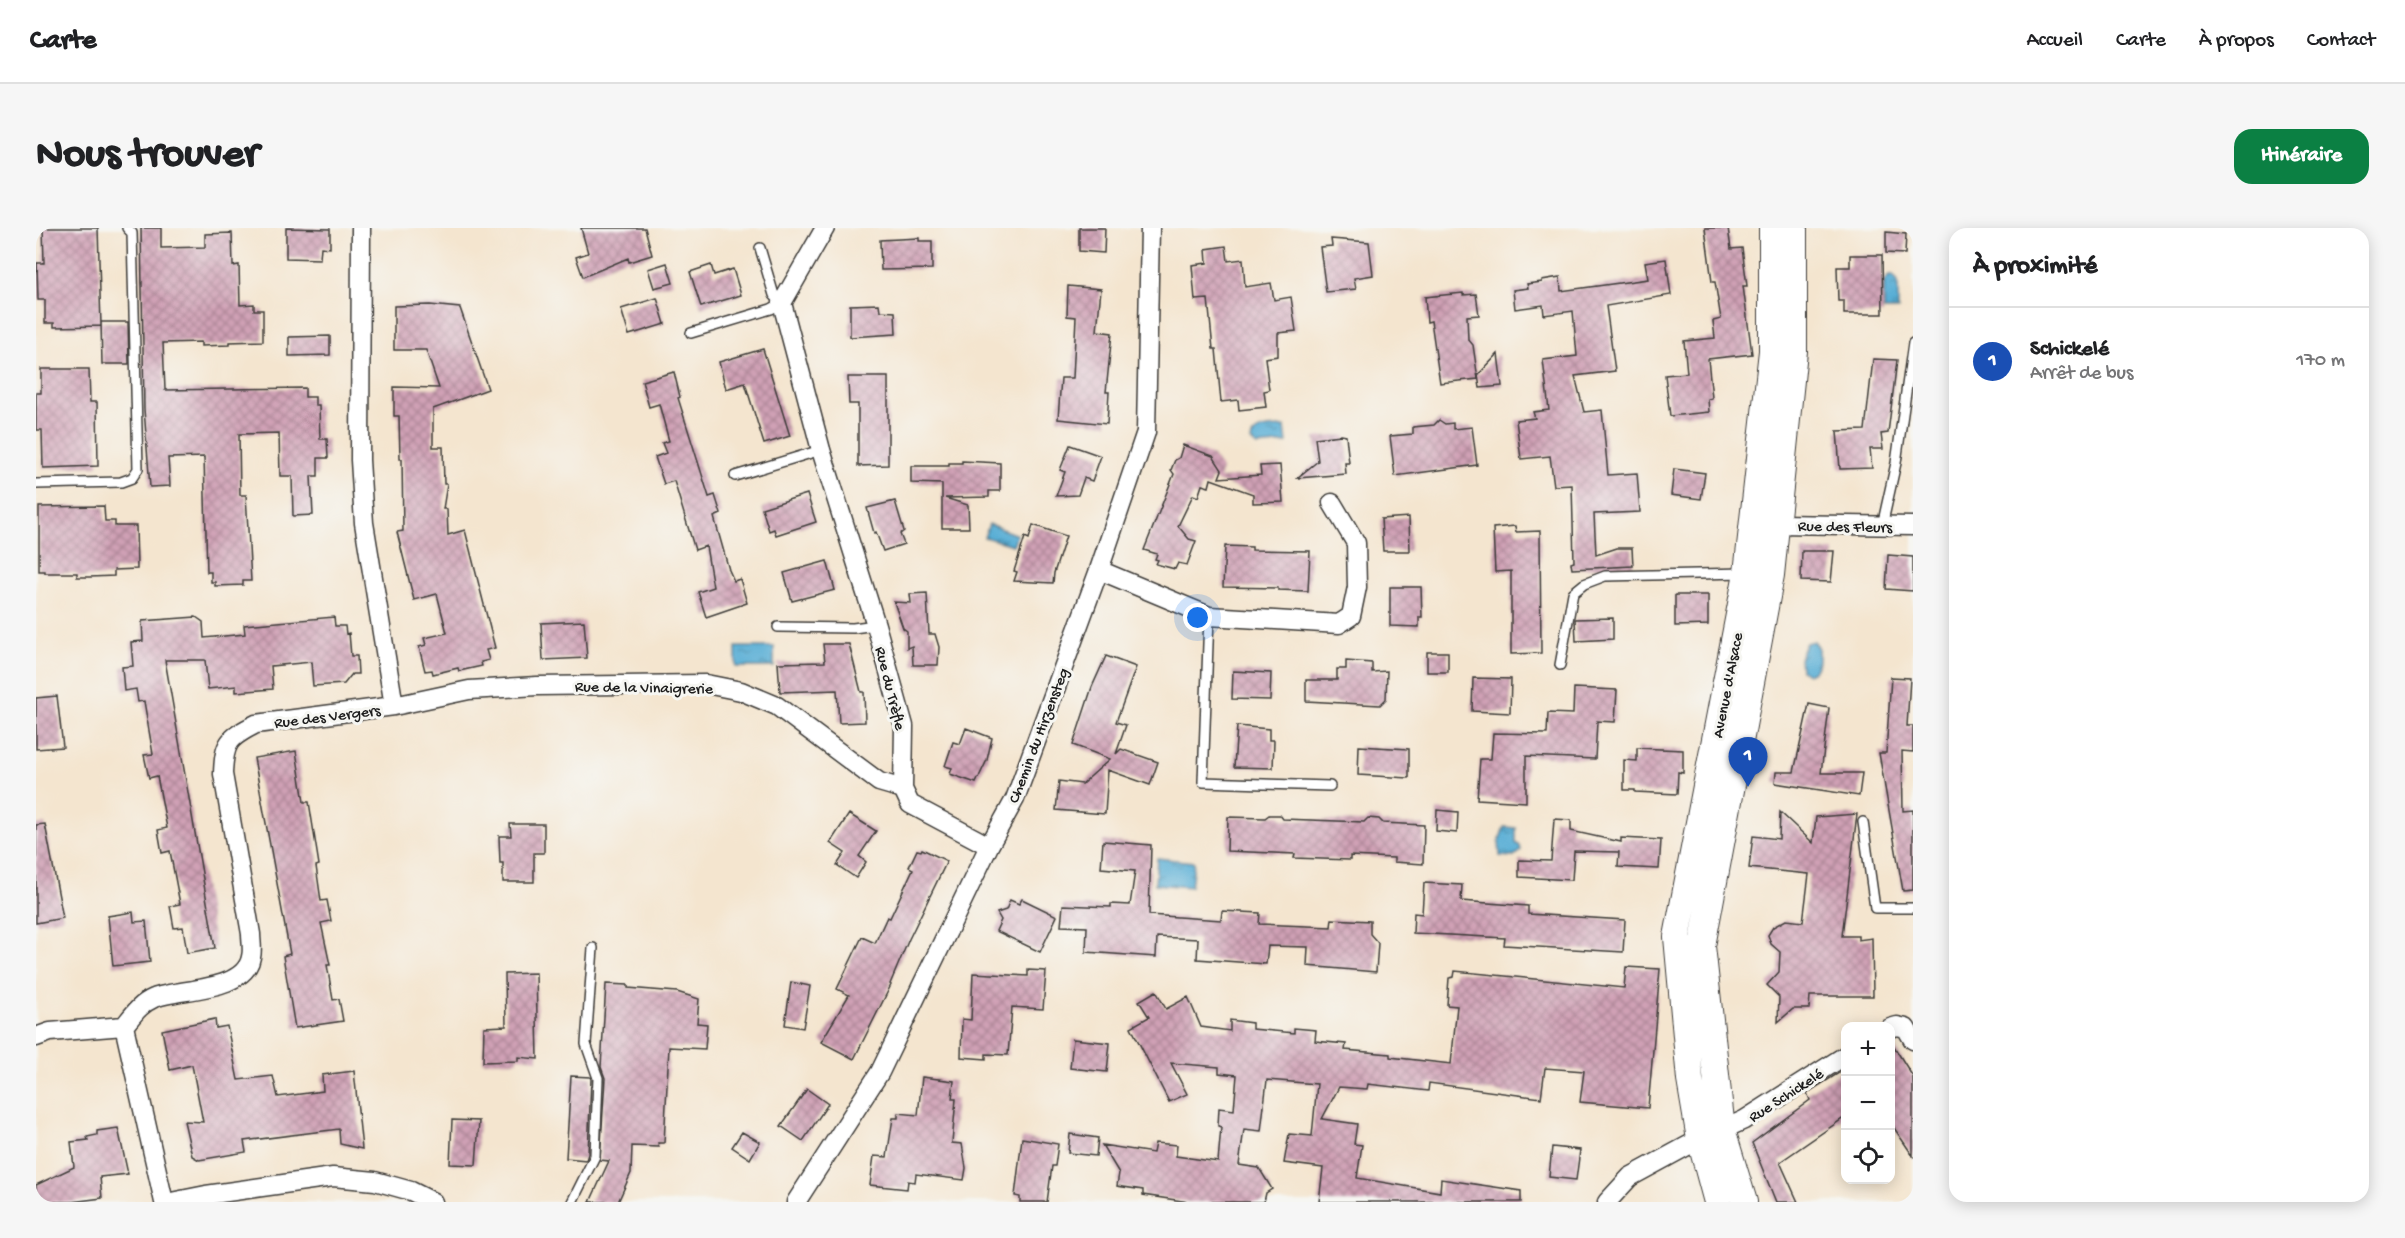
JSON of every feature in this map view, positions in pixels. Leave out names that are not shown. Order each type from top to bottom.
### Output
[{"type":"main road","name":"Avenue d'Alsace","points":[[1744,1202],[1711,1134],[1690,1080],[1677,937],[1748,573],[1772,351],[1772,228]]},
{"type":"main road","name":"Avenue d'Alsace","points":[[1717,1202],[1711,1134],[1702,946],[1772,575],[1794,351],[1794,228]]},
{"type":"street","name":"Rue des Vergers","points":[[124,1026],[139,1006],[155,998],[223,984],[239,975],[251,958],[251,934],[223,774],[224,750],[237,733],[256,724],[394,706],[364,523],[360,460],[361,228]]},
{"type":"street","points":[[782,303],[825,228]]},
{"type":"street","name":"Chemin du Hirzensteg","points":[[796,1202],[880,1072],[989,846],[1015,799],[1099,570],[1146,432],[1150,228]]},
{"type":"street","name":"Rue du Trèfle","points":[[782,303],[821,450],[876,625],[904,726],[903,789]]},
{"type":"street","points":[[1099,570],[1209,616],[1339,624],[1351,616],[1357,587],[1356,543],[1332,503]]},
{"type":"street","name":"Rue des Fleurs","points":[[1777,524],[1913,526]]},
{"type":"street","name":"Rue de la Vinaigrerie","points":[[394,706],[470,690],[699,684],[741,691],[777,706],[879,782],[903,789]]},
{"type":"street","points":[[903,789],[910,804],[989,846]]},
{"type":"street","points":[[36,1037],[50,1032],[124,1026],[164,1202]]},
{"type":"street","points":[[1895,1027],[1906,1028],[1913,1040]]},
{"type":"street","name":"Rue Schickelé","points":[[1607,1202],[1630,1177],[1711,1134],[1744,1120],[1841,1058]]},
{"type":"street","points":[[171,1202],[333,1177],[375,1181],[411,1191],[433,1202]]},
{"type":"lane","points":[[36,484],[121,482],[132,478],[138,469],[132,233],[127,228]]},
{"type":"lane","name":"Rue du Trèfle","points":[[760,248],[774,295],[782,303]]},
{"type":"lane","points":[[691,333],[771,309],[782,303]]},
{"type":"lane","points":[[1882,526],[1896,463],[1913,344]]},
{"type":"lane","points":[[735,476],[821,450]]},
{"type":"lane","points":[[1560,665],[1573,593],[1584,584],[1605,576],[1748,573]]},
{"type":"lane","points":[[1209,616],[1203,782],[1330,786]]},
{"type":"lane","name":"Rue du Trèfle","points":[[778,627],[854,628],[876,625]]},
{"type":"lane","points":[[1863,822],[1875,908],[1913,908]]},
{"type":"lane","points":[[572,1202],[596,1156],[598,1078],[586,1044],[593,948]]},
{"type":"lane","points":[[1895,1026],[1913,1016]]},
{"type":"water","points":[[1889,276],[1893,276],[1898,282],[1898,310],[1884,310],[1884,281]]},
{"type":"water","points":[[1285,427],[1287,443],[1257,446],[1251,441],[1252,436],[1259,430]]},
{"type":"water","points":[[989,524],[1017,535],[1013,545],[984,537]]},
{"type":"water","points":[[1813,641],[1818,648],[1817,664],[1814,670],[1807,674],[1801,670],[1800,656],[1806,643]]},
{"type":"water","points":[[736,647],[774,647],[774,667],[736,667]]},
{"type":"water","points":[[1504,827],[1516,828],[1516,843],[1520,846],[1521,851],[1514,857],[1500,856],[1499,841]]},
{"type":"water","points":[[1157,858],[1194,862],[1191,887],[1155,884]]},
{"type":"building","points":[[43,228],[98,228],[101,326],[54,327],[54,323],[45,323],[45,300],[38,300],[37,263],[44,263]]},
{"type":"building","points":[[141,228],[161,228],[161,248],[205,247],[205,234],[232,233],[233,266],[239,265],[240,305],[254,304],[254,310],[263,310],[263,341],[201,346],[201,342],[163,343],[165,390],[305,388],[305,397],[315,397],[315,405],[319,405],[320,439],[327,439],[328,458],[318,458],[318,476],[311,476],[313,515],[293,516],[292,476],[280,476],[279,433],[239,434],[240,495],[246,495],[251,581],[243,581],[243,585],[215,586],[215,582],[211,582],[211,572],[207,572],[204,457],[168,458],[170,486],[150,487],[144,409]]},
{"type":"building","points":[[286,228],[330,229],[330,248],[321,247],[320,259],[286,258]]},
{"type":"building","points":[[581,228],[645,228],[652,255],[629,262],[628,258],[583,277],[576,257],[588,253]]},
{"type":"building","points":[[1079,228],[1105,228],[1104,253],[1079,251]]},
{"type":"building","points":[[1705,228],[1728,228],[1731,249],[1742,248],[1747,286],[1743,286],[1752,354],[1708,359],[1712,398],[1708,399],[1709,412],[1670,416],[1665,375],[1687,373],[1684,341],[1715,338],[1713,321],[1721,319],[1715,282],[1712,282]]},
{"type":"building","points":[[1886,232],[1906,234],[1905,254],[1886,253]]},
{"type":"building","points":[[919,238],[919,241],[932,241],[932,269],[881,270],[880,240]]},
{"type":"building","points":[[1331,239],[1369,242],[1373,275],[1354,278],[1356,289],[1326,292],[1320,247],[1332,246]]},
{"type":"building","points":[[1226,246],[1228,261],[1243,259],[1245,287],[1271,283],[1274,300],[1291,297],[1296,331],[1278,333],[1278,356],[1265,358],[1269,390],[1264,391],[1266,407],[1239,410],[1238,400],[1221,402],[1208,299],[1195,300],[1192,265],[1207,263],[1206,249]]},
{"type":"building","points":[[1850,255],[1882,255],[1883,314],[1844,314],[1844,301],[1838,301],[1837,267],[1850,267]]},
{"type":"building","points":[[1666,259],[1671,295],[1606,306],[1615,371],[1575,376],[1584,412],[1602,410],[1608,475],[1637,473],[1640,512],[1594,514],[1596,555],[1617,548],[1632,548],[1633,566],[1572,569],[1571,563],[1574,562],[1572,485],[1554,486],[1550,456],[1521,459],[1516,420],[1535,418],[1533,412],[1549,410],[1543,360],[1577,356],[1573,311],[1544,315],[1543,305],[1515,309],[1513,290],[1528,288],[1527,284],[1560,277],[1561,291],[1648,279],[1645,262]]},
{"type":"building","points":[[667,263],[673,283],[654,288],[648,269]]},
{"type":"building","points":[[711,265],[714,275],[733,269],[741,295],[701,307],[690,272]]},
{"type":"building","points":[[1068,286],[1101,289],[1097,331],[1112,333],[1106,392],[1109,392],[1107,424],[1058,419],[1061,378],[1073,378],[1076,317],[1067,316]]},
{"type":"building","points":[[1463,293],[1463,295],[1476,294],[1479,315],[1467,316],[1468,339],[1473,345],[1478,379],[1440,383],[1431,321],[1427,322],[1425,297]]},
{"type":"building","points":[[657,298],[665,324],[629,335],[621,309]]},
{"type":"building","points":[[879,304],[880,311],[895,312],[896,334],[850,337],[850,305]]},
{"type":"building","points":[[430,305],[460,308],[488,389],[433,409],[433,447],[443,447],[444,484],[447,484],[443,509],[447,509],[448,535],[465,530],[495,648],[486,650],[489,660],[481,662],[482,666],[459,671],[458,668],[433,674],[432,670],[425,671],[419,647],[426,645],[424,638],[447,633],[437,594],[414,600],[397,532],[403,531],[402,459],[400,459],[399,416],[394,416],[394,387],[439,388],[426,350],[394,350],[394,306]]},
{"type":"building","points":[[101,322],[128,322],[129,364],[102,364]]},
{"type":"building","points":[[330,336],[330,355],[289,356],[289,337]]},
{"type":"building","points":[[763,349],[790,436],[764,444],[745,383],[726,389],[719,362]]},
{"type":"building","points":[[1498,354],[1502,386],[1480,388],[1478,375]]},
{"type":"building","points":[[1873,359],[1897,360],[1888,433],[1881,434],[1883,449],[1870,449],[1872,468],[1840,469],[1837,431],[1865,430]]},
{"type":"building","points":[[41,369],[89,369],[90,402],[97,402],[98,466],[43,468],[42,430],[36,430],[36,393],[41,393]]},
{"type":"building","points":[[674,372],[680,397],[678,398],[709,497],[715,495],[721,514],[714,517],[729,570],[734,581],[740,579],[747,603],[706,617],[698,592],[713,587],[706,546],[695,550],[674,481],[664,484],[655,457],[666,453],[662,443],[669,441],[659,404],[649,407],[642,381]]},
{"type":"building","points":[[848,377],[888,377],[888,465],[858,466],[858,404],[849,404]]},
{"type":"building","points":[[1439,420],[1445,424],[1453,423],[1453,429],[1472,427],[1477,465],[1395,476],[1390,436],[1413,434],[1413,427],[1434,425]]},
{"type":"building","points":[[1346,436],[1349,463],[1345,463],[1346,474],[1297,478],[1318,461],[1315,438]]},
{"type":"building","points":[[1070,445],[1101,456],[1092,481],[1084,478],[1078,495],[1056,496],[1065,472],[1060,470]]},
{"type":"building","points":[[1183,445],[1213,456],[1222,470],[1219,478],[1261,475],[1260,466],[1280,465],[1283,502],[1253,503],[1253,494],[1211,479],[1209,487],[1202,485],[1198,497],[1193,495],[1178,526],[1189,539],[1196,541],[1187,565],[1178,563],[1175,569],[1156,564],[1157,554],[1144,550],[1174,474],[1171,470],[1175,460],[1179,458]]},
{"type":"building","points":[[962,461],[1000,463],[1000,491],[989,491],[989,497],[945,498],[968,505],[969,528],[942,528],[942,484],[911,483],[911,466],[949,466],[949,463],[962,463]]},
{"type":"building","points":[[1674,469],[1705,473],[1701,499],[1671,495]]},
{"type":"building","points":[[807,494],[816,522],[776,535],[774,529],[769,531],[762,508]]},
{"type":"building","points":[[895,501],[904,531],[900,534],[904,544],[883,551],[876,532],[874,533],[867,508]]},
{"type":"building","points":[[104,506],[105,521],[115,521],[115,526],[136,526],[137,569],[114,570],[114,576],[90,577],[77,577],[77,573],[39,571],[39,507]]},
{"type":"building","points":[[1409,517],[1410,551],[1383,551],[1381,519]]},
{"type":"building","points":[[1033,525],[1066,536],[1053,583],[1014,581],[1017,572],[1014,571],[1025,537],[1029,539]]},
{"type":"building","points":[[1515,526],[1516,532],[1540,531],[1541,653],[1511,654],[1511,571],[1495,572],[1493,528]]},
{"type":"building","points":[[1225,546],[1252,547],[1252,550],[1310,551],[1308,591],[1223,587]]},
{"type":"building","points":[[1802,551],[1834,551],[1831,582],[1801,581]]},
{"type":"building","points":[[1888,555],[1913,557],[1913,591],[1886,589]]},
{"type":"building","points":[[827,561],[835,590],[792,601],[784,573]]},
{"type":"building","points":[[1390,587],[1421,587],[1422,617],[1419,617],[1419,627],[1390,626]]},
{"type":"building","points":[[927,593],[929,634],[935,634],[939,647],[938,665],[913,665],[912,646],[907,648],[907,631],[903,628],[894,602],[911,603],[910,594]]},
{"type":"building","points":[[1675,595],[1708,595],[1708,625],[1675,626]]},
{"type":"building","points":[[196,617],[203,622],[204,638],[245,634],[244,625],[334,617],[335,626],[345,626],[346,634],[349,633],[351,656],[357,656],[358,674],[352,674],[344,684],[313,686],[311,662],[271,666],[273,689],[236,692],[236,686],[208,689],[205,660],[165,660],[215,948],[187,953],[183,927],[174,928],[170,906],[180,904],[170,851],[162,853],[158,830],[167,828],[157,776],[149,778],[144,755],[153,754],[144,701],[138,702],[136,689],[124,691],[122,667],[133,666],[131,642],[143,641],[142,621]]},
{"type":"building","points":[[1613,618],[1613,639],[1576,641],[1575,619]]},
{"type":"building","points":[[584,621],[587,658],[543,660],[541,623]]},
{"type":"building","points":[[823,644],[849,644],[861,692],[864,692],[865,722],[839,723],[837,690],[780,692],[778,663],[825,662]]},
{"type":"building","points":[[1427,652],[1448,652],[1448,672],[1427,672]]},
{"type":"building","points":[[1106,656],[1136,667],[1116,722],[1126,725],[1116,754],[1121,749],[1158,762],[1150,785],[1108,770],[1105,814],[1056,810],[1059,781],[1082,784],[1110,759],[1073,745],[1092,687]]},
{"type":"building","points":[[1346,661],[1372,663],[1372,672],[1387,671],[1386,699],[1380,705],[1306,701],[1306,680],[1337,680],[1337,669],[1346,669]]},
{"type":"building","points":[[1233,671],[1271,673],[1270,700],[1232,699]]},
{"type":"building","points":[[1891,677],[1910,678],[1907,726],[1913,726],[1913,752],[1902,751],[1903,811],[1913,810],[1913,890],[1903,891],[1879,753],[1886,753]]},
{"type":"building","points":[[1473,678],[1511,679],[1510,713],[1472,711]]},
{"type":"building","points":[[1574,688],[1617,690],[1615,722],[1597,721],[1595,759],[1526,756],[1526,802],[1477,799],[1480,759],[1491,759],[1493,733],[1547,734],[1548,713],[1573,714]]},
{"type":"building","points":[[57,696],[63,747],[36,749],[36,698]]},
{"type":"building","points":[[1809,704],[1829,708],[1821,773],[1862,773],[1859,796],[1775,783],[1776,772],[1794,772]]},
{"type":"building","points":[[1237,726],[1269,729],[1269,740],[1274,740],[1273,768],[1234,767]]},
{"type":"building","points":[[966,728],[992,738],[987,760],[976,783],[950,774],[952,768],[945,766],[953,742],[960,744]]},
{"type":"building","points":[[1359,746],[1409,749],[1409,778],[1358,775]]},
{"type":"building","points":[[1637,748],[1683,750],[1683,773],[1678,772],[1677,794],[1624,790],[1624,760],[1637,761]]},
{"type":"building","points":[[296,751],[304,802],[309,802],[319,865],[316,866],[321,901],[327,900],[331,921],[321,923],[330,965],[327,965],[333,1000],[339,999],[343,1021],[295,1028],[283,956],[290,954],[254,758]]},
{"type":"building","points":[[1437,810],[1458,812],[1457,833],[1436,831]]},
{"type":"building","points":[[1780,812],[1813,843],[1816,817],[1857,814],[1842,936],[1858,936],[1858,940],[1872,938],[1873,996],[1810,996],[1809,1009],[1793,1009],[1778,1022],[1779,997],[1767,985],[1779,972],[1780,952],[1771,944],[1768,935],[1773,927],[1786,920],[1803,922],[1809,874],[1749,868],[1753,836],[1779,839]]},
{"type":"building","points":[[849,814],[876,831],[859,856],[866,862],[856,878],[837,865],[845,853],[830,843]]},
{"type":"building","points":[[1269,815],[1280,815],[1283,819],[1364,822],[1368,818],[1379,819],[1383,823],[1424,825],[1423,864],[1394,862],[1394,858],[1350,856],[1350,860],[1294,858],[1295,854],[1227,851],[1228,817],[1265,818]]},
{"type":"building","points":[[1554,819],[1571,820],[1571,831],[1621,842],[1621,838],[1661,840],[1659,869],[1618,867],[1619,852],[1574,851],[1572,880],[1519,877],[1519,860],[1551,861]]},
{"type":"building","points":[[45,824],[63,918],[36,923],[36,825]]},
{"type":"building","points":[[510,824],[544,824],[544,853],[534,853],[534,882],[503,882],[499,836],[511,836]]},
{"type":"building","points":[[1103,841],[1151,845],[1149,915],[1221,920],[1222,911],[1260,913],[1259,924],[1331,927],[1332,919],[1370,921],[1370,934],[1378,943],[1376,972],[1307,966],[1308,947],[1268,946],[1266,964],[1197,959],[1198,939],[1157,937],[1156,957],[1086,952],[1087,927],[1061,926],[1063,905],[1111,907],[1111,904],[1130,905],[1135,871],[1101,868]]},
{"type":"building","points":[[922,849],[947,861],[909,939],[891,985],[854,1059],[821,1042],[849,995],[837,989],[862,937],[875,943],[887,917],[890,918],[913,869],[909,867],[917,850]]},
{"type":"building","points":[[1424,883],[1462,885],[1461,901],[1528,906],[1528,914],[1625,920],[1623,952],[1504,945],[1505,938],[1413,933],[1414,913],[1422,914]]},
{"type":"building","points":[[1022,899],[1057,916],[1040,952],[996,931],[1001,920],[997,913],[1006,910],[1010,900],[1019,904]]},
{"type":"building","points":[[133,912],[134,922],[146,921],[150,962],[113,966],[108,916]]},
{"type":"building","points":[[1626,967],[1660,969],[1648,1108],[1580,1102],[1584,1071],[1545,1068],[1541,1098],[1429,1083],[1428,1091],[1368,1084],[1367,1089],[1339,1087],[1322,1119],[1357,1124],[1354,1144],[1362,1145],[1357,1178],[1440,1192],[1441,1179],[1521,1191],[1521,1202],[1319,1202],[1323,1168],[1284,1163],[1289,1134],[1312,1136],[1317,1084],[1267,1080],[1261,1131],[1244,1129],[1239,1165],[1259,1168],[1272,1189],[1266,1193],[1264,1202],[1189,1202],[1143,1195],[1143,1190],[1117,1186],[1119,1173],[1102,1145],[1153,1153],[1155,1143],[1177,1145],[1176,1156],[1218,1162],[1221,1127],[1218,1126],[1219,1108],[1234,1110],[1237,1075],[1219,1073],[1219,1067],[1171,1063],[1187,1094],[1169,1102],[1131,1027],[1149,1017],[1139,1001],[1156,991],[1166,1009],[1188,997],[1201,1027],[1230,1031],[1230,1020],[1252,1023],[1252,1029],[1294,1033],[1294,1028],[1316,1030],[1315,1041],[1346,1044],[1345,1050],[1390,1054],[1390,1057],[1451,1064],[1457,1006],[1447,1005],[1449,978],[1454,977],[1455,971],[1624,988]]},
{"type":"building","points":[[1028,970],[1046,971],[1043,1009],[1012,1007],[1008,1055],[986,1054],[986,1059],[961,1057],[962,1019],[971,1020],[973,973],[1028,976]]},
{"type":"building","points":[[536,973],[538,1059],[518,1057],[518,1061],[483,1062],[484,1027],[506,1026],[505,974]]},
{"type":"building","points":[[791,982],[810,986],[803,1028],[785,1025]]},
{"type":"building","points":[[606,984],[677,992],[699,999],[697,1023],[707,1024],[705,1049],[669,1047],[664,1143],[658,1143],[659,1147],[632,1146],[631,1173],[618,1202],[590,1202],[609,1161],[600,1160],[605,1078],[601,1067]]},
{"type":"building","points":[[215,1019],[216,1028],[227,1026],[238,1080],[273,1076],[278,1097],[323,1091],[322,1075],[354,1071],[362,1149],[340,1144],[339,1129],[244,1141],[246,1152],[199,1160],[192,1156],[184,1121],[203,1122],[192,1065],[170,1070],[162,1030]]},
{"type":"building","points":[[1073,1039],[1110,1043],[1107,1072],[1070,1068]]},
{"type":"building","points":[[1895,1048],[1913,1077],[1913,1156],[1895,1129]]},
{"type":"building","points":[[1841,1072],[1841,1120],[1780,1162],[1798,1202],[1776,1202],[1752,1143],[1810,1100],[1807,1093]]},
{"type":"building","points":[[571,1076],[590,1077],[591,1079],[586,1160],[566,1158]]},
{"type":"building","points":[[922,1077],[954,1081],[952,1099],[956,1099],[952,1143],[962,1144],[966,1168],[964,1180],[916,1174],[915,1182],[908,1181],[907,1189],[870,1185],[874,1156],[887,1157],[893,1118],[898,1118],[898,1113],[918,1115]]},
{"type":"building","points":[[807,1089],[828,1104],[803,1141],[781,1126]]},
{"type":"building","points":[[452,1120],[479,1121],[476,1165],[450,1164]]},
{"type":"building","points":[[118,1128],[128,1174],[100,1177],[102,1198],[71,1202],[36,1202],[36,1185],[74,1167],[71,1142],[88,1140],[87,1137],[97,1135],[97,1131]]},
{"type":"building","points":[[742,1132],[760,1142],[750,1159],[732,1147]]},
{"type":"building","points":[[1070,1134],[1098,1138],[1096,1156],[1068,1153]]},
{"type":"building","points":[[1022,1138],[1058,1144],[1047,1202],[1020,1202],[1020,1197],[1015,1196]]},
{"type":"building","points":[[1552,1147],[1580,1150],[1576,1180],[1549,1177]]},
{"type":"place","name":"Schickelé","points":[[1748,787]]}]
